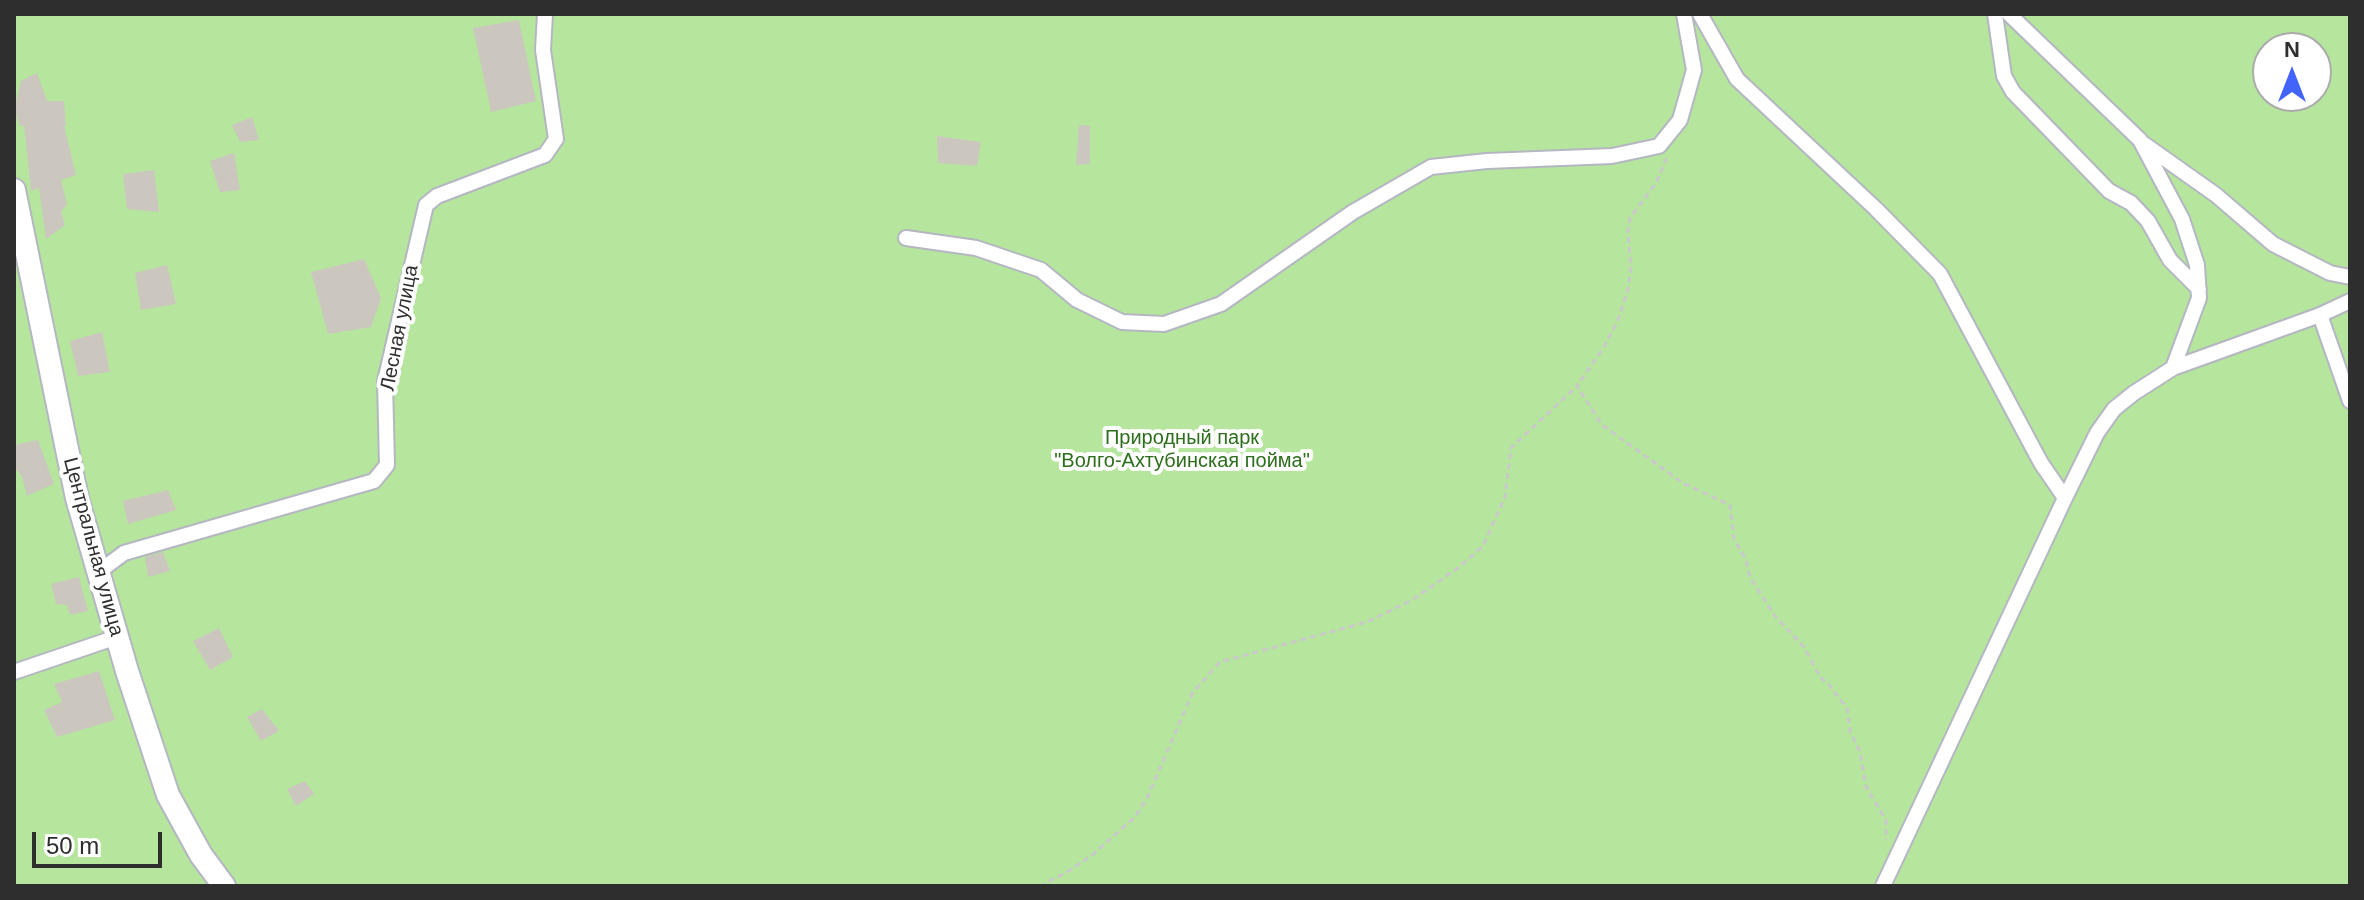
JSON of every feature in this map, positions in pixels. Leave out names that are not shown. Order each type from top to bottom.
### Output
[{"type":"street","name":"Лесная улица","points":[[100,571],[124,553],[374,481],[387,465],[385,381],[426,205],[437,196],[545,155],[556,139],[543,50],[545,14]]},
{"type":"street","points":[[906,238],[976,248],[1041,270],[1077,300],[1122,322],[1164,324],[1221,304],[1353,212],[1431,167],[1487,161],[1612,156],[1659,146],[1680,120],[1694,70],[1684,14]]},
{"type":"street","points":[[1700,14],[1737,79],[1876,209],[1940,274],[2041,463],[2065,498]]},
{"type":"street","points":[[1995,14],[2004,76],[2013,92],[2109,191],[2131,203],[2148,221],[2170,260],[2199,289]]},
{"type":"street","points":[[2009,14],[2140,140],[2216,195],[2273,244],[2330,273],[2350,277]]},
{"type":"street","points":[[2140,140],[2182,219],[2197,265],[2199,298],[2173,368]]},
{"type":"street","name":"Центральная улица","points":[[14,190],[77,498],[117,637],[168,795],[201,855],[224,886]]},
{"type":"street","points":[[1883,886],[2065,498],[2097,433],[2114,409],[2173,368],[2320,315],[2350,301]]},
{"type":"street","points":[[2320,315],[2350,401]]},
{"type":"street","points":[[14,672],[117,637]]},
{"type":"path","points":[[1040,886],[1084,861],[1135,817],[1147,798],[1193,692],[1220,662],[1367,622],[1412,600],[1483,546],[1505,497],[1511,448],[1577,386],[1618,320],[1631,268],[1630,218],[1664,167],[1671,131]]},
{"type":"path","points":[[1577,386],[1602,425],[1683,483],[1730,505],[1734,539],[1746,560],[1750,577],[1775,616],[1804,647],[1820,677],[1847,708],[1850,731],[1860,752],[1866,787],[1886,820],[1886,839],[1892,867]]},
{"type":"green space","name":"Природный парк \"Волго-Ахтубинская пойма\"","points":[[14,14],[2350,14],[2350,886],[14,886]]},
{"type":"building","points":[[519,20],[536,101],[491,112],[473,28]]},
{"type":"building","points":[[37,73],[47,101],[64,101],[64,126],[76,175],[61,180],[67,204],[61,212],[65,225],[46,239],[39,188],[31,191],[24,126],[20,126],[14,110],[21,81]]},
{"type":"building","points":[[252,117],[259,140],[240,142],[232,125]]},
{"type":"building","points":[[1079,125],[1090,126],[1090,164],[1076,165]]},
{"type":"building","points":[[937,136],[981,142],[977,166],[938,163]]},
{"type":"building","points":[[234,153],[240,190],[220,192],[210,161]]},
{"type":"building","points":[[154,170],[159,212],[127,209],[123,174]]},
{"type":"building","points":[[364,259],[381,298],[371,327],[328,334],[311,272]]},
{"type":"building","points":[[167,265],[176,304],[141,310],[135,273]]},
{"type":"building","points":[[102,332],[110,372],[78,376],[70,341]]},
{"type":"building","points":[[38,440],[54,484],[27,496],[22,477],[14,466],[14,445]]},
{"type":"building","points":[[168,490],[176,510],[128,524],[123,501]]},
{"type":"building","points":[[163,552],[170,571],[148,577],[145,557]]},
{"type":"building","points":[[79,577],[88,611],[70,615],[67,605],[56,604],[51,584]]},
{"type":"building","points":[[219,628],[233,657],[210,670],[193,641]]},
{"type":"building","points":[[99,671],[115,720],[57,737],[44,710],[62,702],[54,684]]},
{"type":"building","points":[[262,709],[279,731],[261,741],[247,717]]},
{"type":"building","points":[[305,781],[314,794],[296,806],[287,789]]}]
